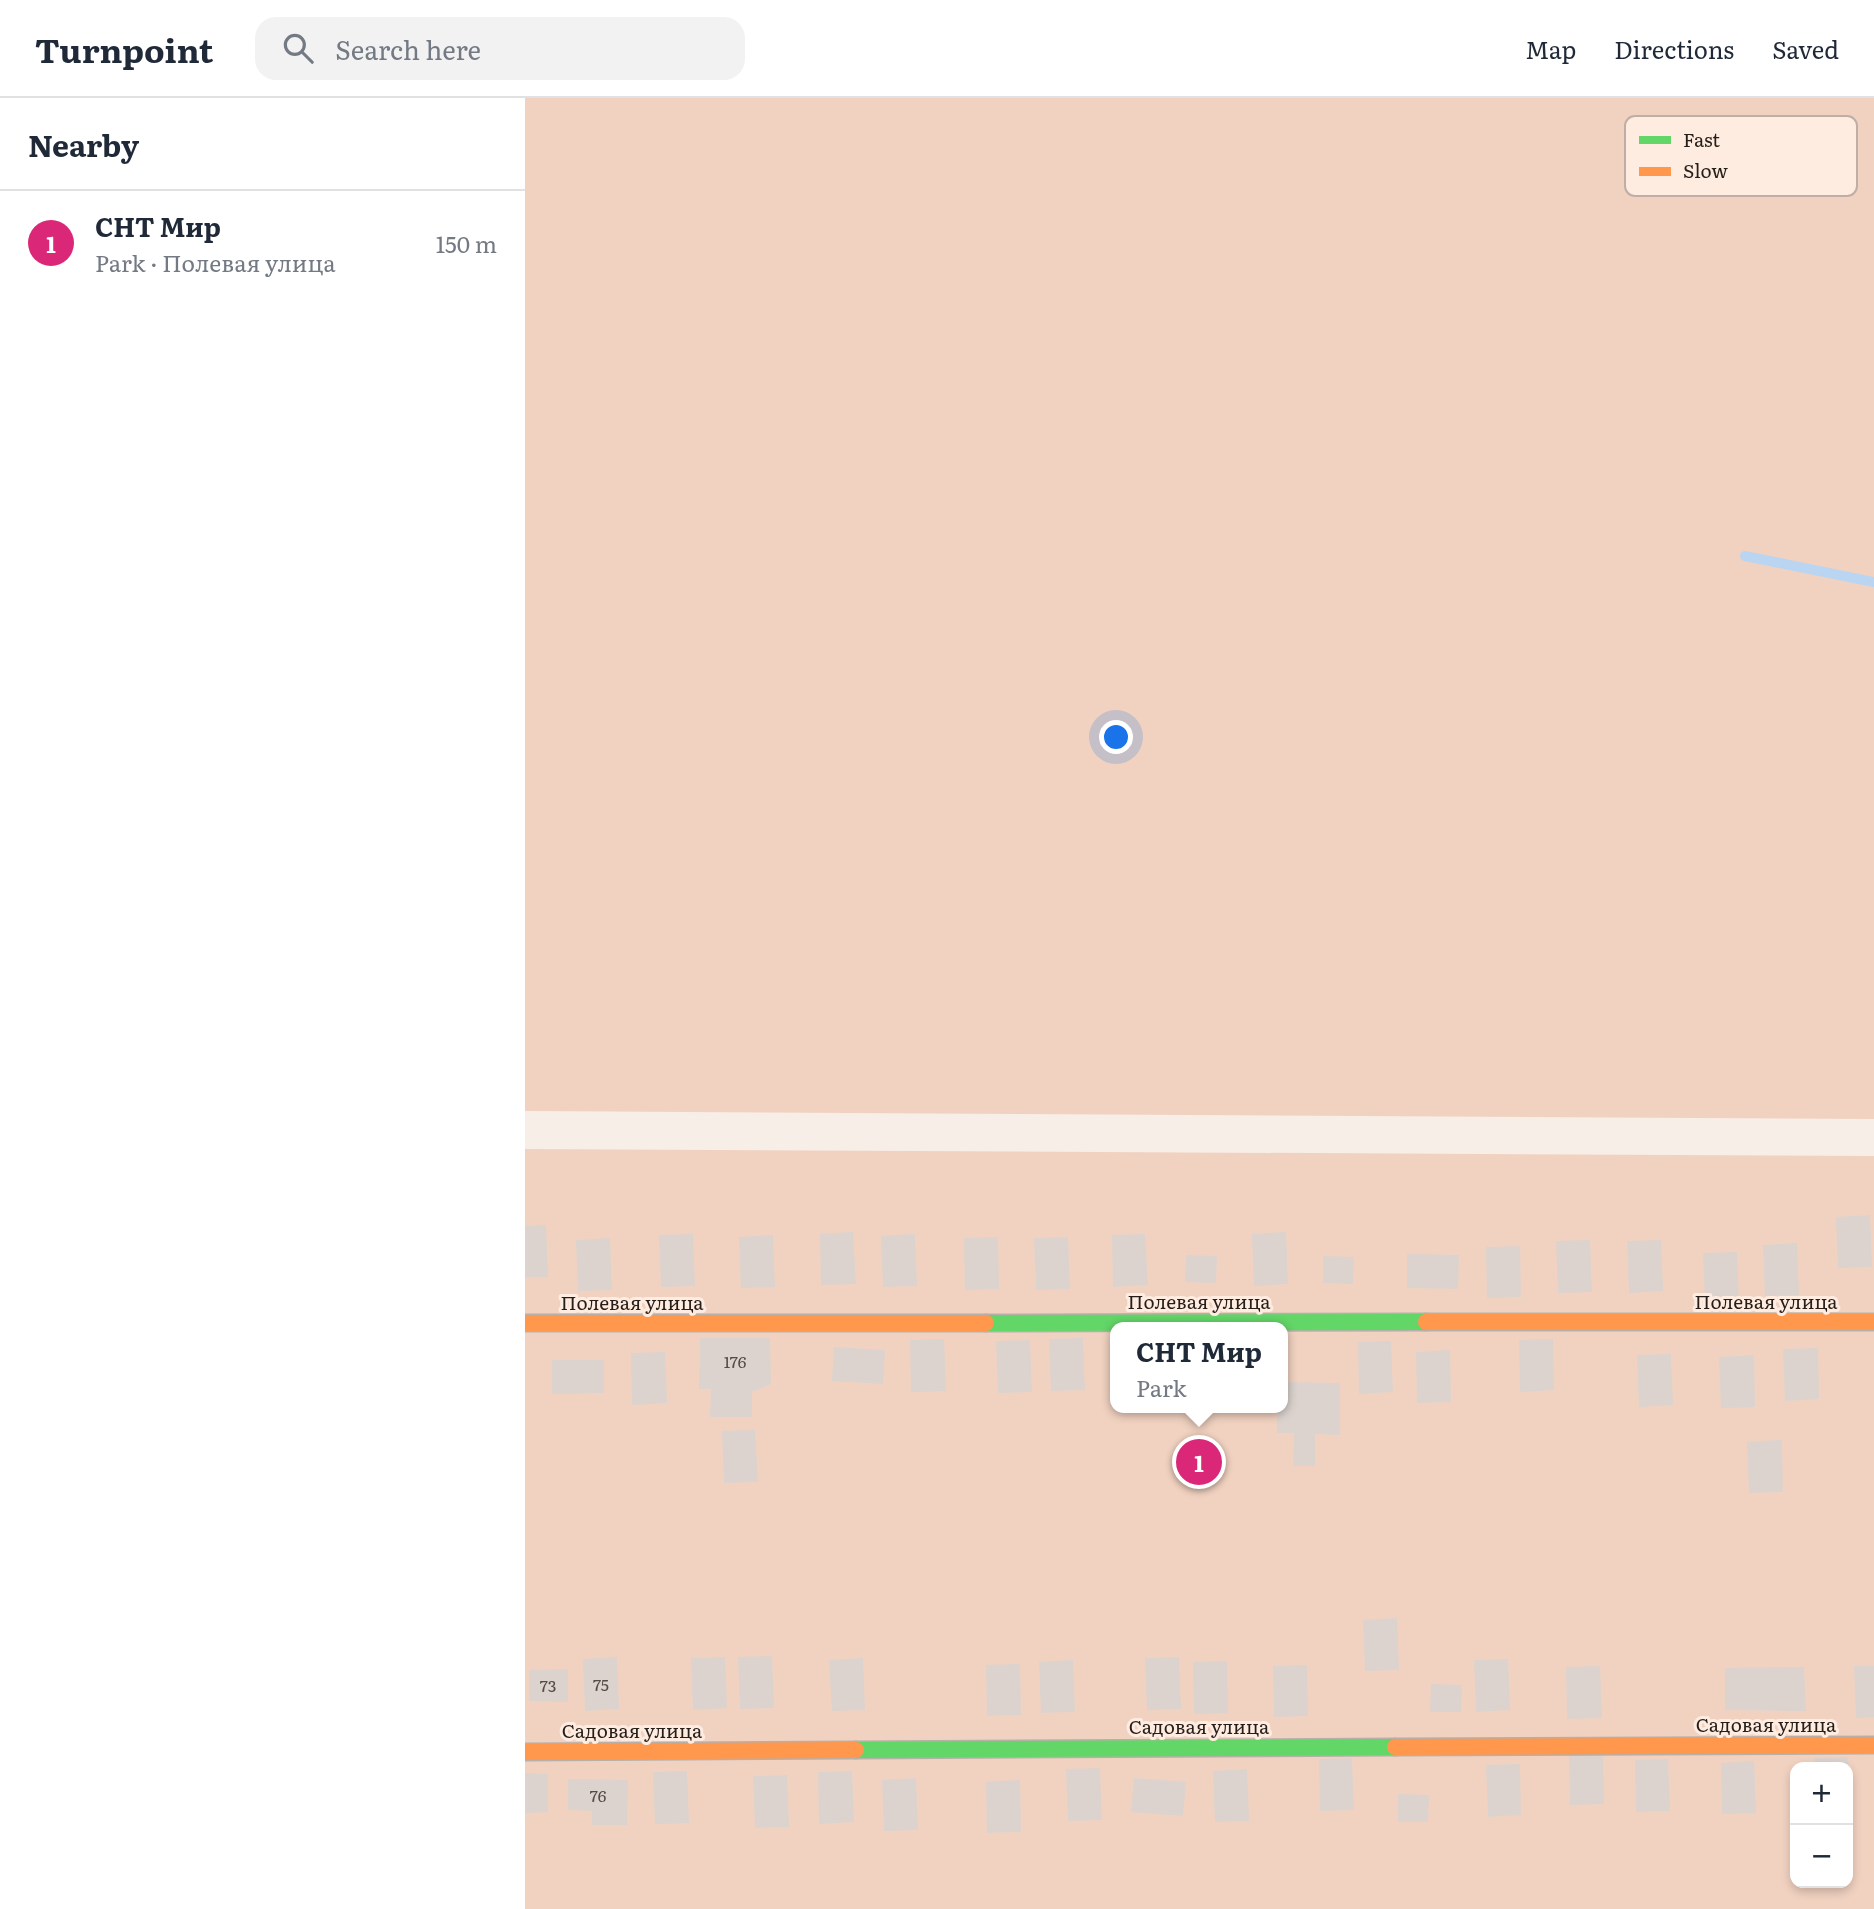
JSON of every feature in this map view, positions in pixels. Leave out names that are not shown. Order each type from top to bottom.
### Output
[{"type":"street","name":"Полевая улица","points":[[1288,1322],[1874,1322]]},
{"type":"street","name":"Полевая улица","points":[[525,1323],[1110,1323]]},
{"type":"street","name":"Садовая улица","points":[[525,1752],[1874,1745]]},
{"type":"shaded area","points":[[525,98],[1874,98],[1874,1119],[525,1111]]},
{"type":"shaded area","points":[[525,1149],[1874,1156],[1874,1909],[525,1909]]},
{"type":"building","points":[[1870,1215],[1872,1267],[1838,1268],[1836,1217]]},
{"type":"building","points":[[546,1225],[548,1277],[525,1277],[525,1226]]},
{"type":"building","points":[[853,1232],[856,1284],[821,1285],[820,1234]]},
{"type":"building","points":[[1286,1232],[1288,1284],[1254,1286],[1252,1234]]},
{"type":"building","points":[[693,1234],[695,1286],[661,1287],[659,1235]]},
{"type":"building","points":[[915,1234],[917,1286],[883,1287],[881,1236]]},
{"type":"building","points":[[1145,1234],[1148,1285],[1113,1287],[1112,1235]]},
{"type":"building","points":[[773,1235],[775,1287],[741,1288],[739,1237]]},
{"type":"building","points":[[998,1237],[999,1289],[965,1290],[964,1238]]},
{"type":"building","points":[[1068,1237],[1070,1289],[1036,1290],[1034,1238]]},
{"type":"building","points":[[610,1238],[612,1290],[578,1291],[576,1240]]},
{"type":"building","points":[[1590,1240],[1592,1292],[1558,1293],[1556,1241]]},
{"type":"building","points":[[1661,1240],[1663,1291],[1629,1293],[1627,1241]]},
{"type":"building","points":[[1797,1243],[1799,1295],[1765,1296],[1763,1245]]},
{"type":"building","points":[[1520,1246],[1521,1297],[1487,1298],[1486,1247]]},
{"type":"building","points":[[1737,1252],[1739,1303],[1705,1304],[1703,1253]]},
{"type":"building","points":[[1407,1254],[1459,1255],[1458,1289],[1407,1288]]},
{"type":"building","points":[[1186,1255],[1217,1256],[1216,1283],[1185,1282]]},
{"type":"building","points":[[1323,1256],[1354,1257],[1353,1284],[1323,1283]]},
{"type":"building","points":[[700,1338],[770,1338],[771,1384],[752,1392],[752,1417],[710,1417],[711,1389],[699,1389]]},
{"type":"building","points":[[1083,1338],[1085,1390],[1051,1391],[1049,1339]]},
{"type":"building","points":[[944,1339],[946,1391],[911,1392],[910,1340]]},
{"type":"building","points":[[1553,1339],[1554,1390],[1520,1392],[1519,1340]]},
{"type":"building","points":[[1030,1340],[1032,1392],[998,1393],[996,1341]]},
{"type":"building","points":[[1391,1341],[1393,1392],[1359,1394],[1358,1342]]},
{"type":"building","points":[[834,1347],[885,1350],[883,1384],[832,1381]]},
{"type":"building","points":[[1818,1348],[1819,1399],[1785,1401],[1783,1349]]},
{"type":"building","points":[[1450,1350],[1451,1402],[1417,1403],[1416,1352]]},
{"type":"building","points":[[665,1352],[667,1403],[632,1405],[631,1353]]},
{"type":"building","points":[[1671,1354],[1673,1405],[1639,1407],[1637,1355]]},
{"type":"building","points":[[1754,1355],[1755,1407],[1721,1408],[1719,1357]]},
{"type":"building","points":[[552,1360],[604,1360],[604,1393],[552,1394]]},
{"type":"building","points":[[1288,1382],[1340,1383],[1340,1435],[1315,1434],[1315,1466],[1293,1466],[1294,1433],[1277,1433],[1277,1413],[1288,1413]]},
{"type":"building","points":[[755,1430],[758,1482],[724,1483],[722,1431]]},
{"type":"building","points":[[1782,1440],[1783,1492],[1749,1493],[1747,1442]]},
{"type":"building","points":[[1397,1618],[1399,1670],[1365,1671],[1363,1620]]},
{"type":"building","points":[[772,1656],[774,1708],[740,1709],[738,1657]]},
{"type":"building","points":[[617,1657],[619,1709],[585,1711],[583,1659]]},
{"type":"building","points":[[725,1657],[727,1708],[693,1710],[691,1658]]},
{"type":"building","points":[[1179,1657],[1181,1709],[1147,1710],[1145,1658]]},
{"type":"building","points":[[863,1658],[865,1710],[832,1711],[829,1660]]},
{"type":"building","points":[[1508,1659],[1510,1710],[1476,1712],[1474,1660]]},
{"type":"building","points":[[1073,1660],[1075,1712],[1041,1713],[1039,1662]]},
{"type":"building","points":[[1227,1661],[1228,1713],[1194,1714],[1193,1662]]},
{"type":"building","points":[[1020,1664],[1021,1715],[987,1716],[986,1665]]},
{"type":"building","points":[[1307,1665],[1308,1716],[1274,1717],[1273,1666]]},
{"type":"building","points":[[1600,1666],[1602,1718],[1567,1719],[1566,1667]]},
{"type":"building","points":[[1854,1666],[1874,1666],[1874,1717],[1856,1718]]},
{"type":"building","points":[[1804,1667],[1806,1711],[1725,1710],[1725,1668]]},
{"type":"building","points":[[568,1669],[568,1702],[529,1701],[529,1670]]},
{"type":"building","points":[[1431,1684],[1462,1685],[1461,1712],[1430,1712]]},
{"type":"building","points":[[1603,1752],[1604,1804],[1570,1805],[1569,1753]]},
{"type":"building","points":[[1848,1757],[1848,1762],[1814,1762],[1814,1758]]},
{"type":"building","points":[[1352,1758],[1354,1810],[1320,1811],[1319,1759]]},
{"type":"building","points":[[1668,1759],[1670,1811],[1636,1812],[1635,1760]]},
{"type":"building","points":[[1754,1761],[1756,1813],[1722,1814],[1721,1763]]},
{"type":"building","points":[[1520,1764],[1521,1815],[1488,1817],[1486,1765]]},
{"type":"building","points":[[1100,1768],[1102,1820],[1068,1821],[1066,1769]]},
{"type":"building","points":[[1247,1769],[1249,1821],[1215,1822],[1213,1771]]},
{"type":"building","points":[[687,1771],[689,1823],[655,1824],[653,1772]]},
{"type":"building","points":[[852,1771],[854,1822],[819,1824],[818,1772]]},
{"type":"building","points":[[525,1773],[548,1774],[548,1812],[525,1813]]},
{"type":"building","points":[[787,1775],[789,1827],[755,1828],[753,1776]]},
{"type":"building","points":[[916,1778],[918,1830],[884,1831],[882,1780]]},
{"type":"building","points":[[1134,1778],[1186,1782],[1183,1816],[1131,1812]]},
{"type":"building","points":[[568,1779],[628,1780],[627,1825],[592,1825],[592,1811],[568,1810]]},
{"type":"building","points":[[1020,1780],[1021,1832],[987,1833],[986,1782]]},
{"type":"building","points":[[1398,1794],[1429,1795],[1428,1822],[1398,1822]]},
{"type":"waterway","points":[[1745,556],[1874,582]]},
{"type":"traffic: fast","points":[[1288,1322],[1426,1322]]},
{"type":"traffic: fast","points":[[986,1323],[1110,1323]]},
{"type":"traffic: fast","points":[[856,1750],[1395,1747]]},
{"type":"traffic: slow","points":[[1426,1322],[1874,1322]]},
{"type":"traffic: slow","points":[[525,1323],[986,1323]]},
{"type":"traffic: slow","points":[[1395,1747],[1874,1745]]},
{"type":"traffic: slow","points":[[525,1752],[856,1750]]},
{"type":"place","name":"СНТ Мир","points":[[1199,1462]]}]
